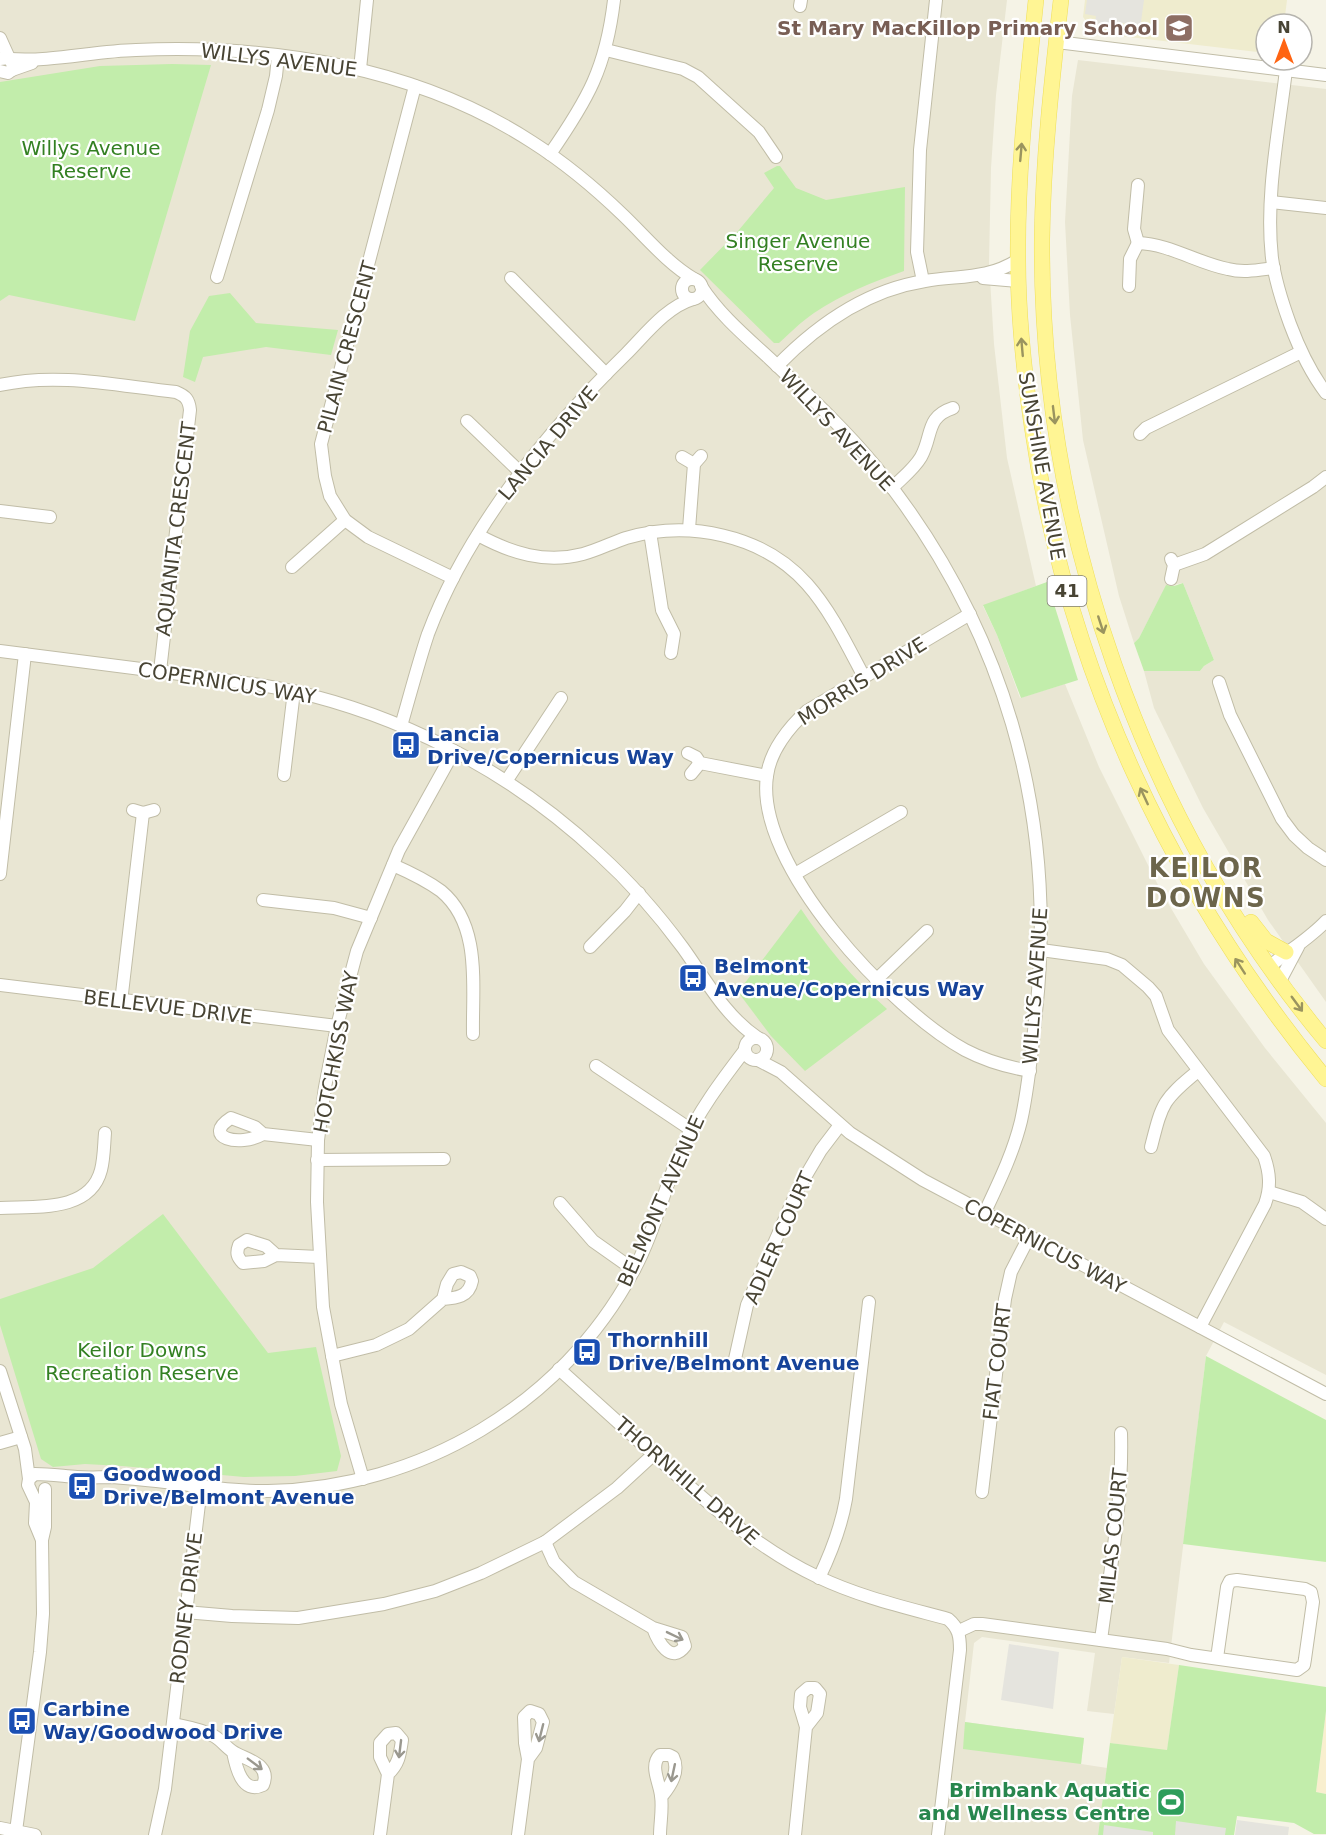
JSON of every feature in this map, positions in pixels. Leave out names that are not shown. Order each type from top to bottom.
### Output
[{"type":"main road","name":"SUNSHINE AVENUE","points":[[1036,0],[1020,162],[1018,280],[1026,382],[1036,456],[1059,565],[1101,696],[1145,799],[1185,876],[1244,971],[1326,1080]]},
{"type":"main road","name":"SUNSHINE AVENUE","points":[[1061,0],[1044,174],[1042,239],[1046,333],[1054,416],[1073,523],[1091,593],[1126,694],[1175,807],[1269,967],[1325,1040]]},
{"type":"main road","points":[[1032,39],[1057,42]]},
{"type":"main road","points":[[1018,280],[1028,276],[1034,268],[1037,216],[1044,174]]},
{"type":"main road","points":[[1210,870],[1266,940],[1292,949]]},
{"type":"main road","points":[[1269,967],[1264,979],[1266,988],[1299,1034],[1314,1064]]},
{"type":"street","points":[[360,69],[367,0]]},
{"type":"street","points":[[550,154],[577,115],[595,83],[606,50],[614,0]]},
{"type":"street","points":[[923,281],[917,252],[920,150],[936,0]]},
{"type":"street","points":[[0,38],[5,66]]},
{"type":"street","points":[[1057,42],[1254,66]]},
{"type":"street","name":"WILLYS AVENUE","points":[[5,66],[110,51],[225,50],[360,69],[415,86],[479,112],[550,154],[606,199],[665,257],[698,282],[722,313],[848,436],[892,488],[934,548],[970,614],[985,644],[1002,691],[1026,775],[1040,873],[1041,950],[1030,1071],[1015,1140],[1004,1172],[984,1214]]},
{"type":"street","points":[[606,50],[683,69],[698,76],[759,132],[778,158]]},
{"type":"street","points":[[217,278],[270,104],[278,56]]},
{"type":"street","points":[[1286,72],[1271,202],[1270,231],[1274,268],[1283,304],[1301,352],[1326,393]]},
{"type":"street","points":[[1302,72],[1326,75]]},
{"type":"street","name":"PILAIN CRESCENT","points":[[415,86],[321,444],[330,495],[345,520],[368,537],[453,578]]},
{"type":"street","points":[[1129,289],[1131,259],[1138,243],[1134,229],[1138,185]]},
{"type":"street","points":[[1271,202],[1326,208]]},
{"type":"street","points":[[1138,243],[1167,248],[1226,269],[1246,271],[1274,268]]},
{"type":"street","name":"WILLYS AVENUE","points":[[665,257],[682,287]]},
{"type":"street","points":[[777,366],[803,340],[837,316],[881,294],[923,281],[998,271],[1018,260]]},
{"type":"street","points":[[973,276],[1018,280]]},
{"type":"street","points":[[511,278],[606,374]]},
{"type":"street","points":[[688,280],[698,282],[702,292],[694,299],[684,296],[682,287],[688,280]]},
{"type":"street","name":"LANCIA DRIVE","points":[[669,312],[682,287]]},
{"type":"street","name":"WILLYS AVENUE","points":[[694,299],[722,313]]},
{"type":"street","name":"LANCIA DRIVE","points":[[401,726],[428,634],[453,578],[478,535],[520,472],[606,374],[669,312],[694,299]]},
{"type":"street","points":[[1142,428],[1301,352]]},
{"type":"street","name":"AQUANITA CRESCENT","points":[[0,385],[25,380],[55,379],[176,392],[185,396],[190,402],[160,671]]},
{"type":"street","points":[[892,488],[922,456],[932,424],[944,407]]},
{"type":"street","points":[[467,421],[520,472]]},
{"type":"street","points":[[682,457],[697,460],[689,529]]},
{"type":"street","points":[[1171,579],[1173,562],[1205,554],[1326,477]]},
{"type":"street","points":[[0,511],[50,517]]},
{"type":"street","points":[[292,567],[345,520]]},
{"type":"street","points":[[478,535],[515,553],[545,558],[563,558],[581,554],[650,532],[689,529],[732,537],[753,546],[792,570],[806,583],[825,608],[864,677]]},
{"type":"street","points":[[650,532],[662,610],[678,634],[671,653]]},
{"type":"street","name":"MORRIS DRIVE","points":[[970,614],[807,711],[795,721],[778,747],[767,776],[769,814],[773,832],[795,874],[838,936],[876,980],[955,1044],[985,1060],[1030,1071]]},
{"type":"street","name":"COPERNICUS WAY","points":[[0,651],[294,691],[332,701],[401,726],[454,751],[507,780],[573,830],[639,893],[682,946],[730,1015],[745,1050]]},
{"type":"street","points":[[0,867],[26,654]]},
{"type":"street","points":[[1219,682],[1230,715],[1282,819],[1294,835],[1326,860]]},
{"type":"street","points":[[285,775],[294,691]]},
{"type":"street","points":[[507,780],[561,698]]},
{"type":"street","name":"HOTCHKISS WAY","points":[[363,1479],[341,1404],[323,1307],[319,1257],[318,1140],[325,1087],[337,1026],[357,951],[393,864],[454,751]]},
{"type":"street","points":[[688,753],[696,757],[700,763],[767,776]]},
{"type":"street","points":[[691,774],[700,763]]},
{"type":"street","points":[[121,1002],[144,811]]},
{"type":"street","points":[[795,874],[901,812]]},
{"type":"street","points":[[393,864],[423,879],[442,892],[462,918],[468,933],[472,955],[473,1034]]},
{"type":"street","points":[[590,947],[626,911],[639,893]]},
{"type":"street","points":[[262,900],[334,908],[371,918]]},
{"type":"street","points":[[1269,967],[1326,921]]},
{"type":"street","points":[[876,980],[927,931]]},
{"type":"street","points":[[1280,981],[1292,949]]},
{"type":"street","points":[[1041,950],[1107,959],[1122,964],[1149,987],[1155,996],[1168,1030],[1264,1156],[1270,1179],[1269,1192],[1259,1216],[1200,1327]]},
{"type":"street","name":"BELLEVUE DRIVE","points":[[0,986],[337,1026]]},
{"type":"street","name":"COPERNICUS WAY","points":[[730,1015],[763,1042],[782,1072],[840,1125],[897,1165],[984,1214],[1326,1394]]},
{"type":"street","points":[[751,1039],[763,1042],[766,1054],[757,1060],[750,1058],[745,1050],[751,1039]]},
{"type":"street","name":"BELMONT AVENUE","points":[[78,1477],[40,1492],[36,1480],[78,1477],[121,1478],[248,1491],[281,1491],[363,1479],[419,1462],[468,1438],[513,1409],[559,1369],[605,1316],[634,1270],[654,1227],[674,1166],[690,1129],[745,1050]]},
{"type":"street","name":"COPERNICUS WAY","points":[[757,1060],[782,1072]]},
{"type":"street","name":"BELMONT AVENUE","points":[[724,1080],[757,1060]]},
{"type":"street","points":[[596,1066],[690,1129]]},
{"type":"street","points":[[1151,1147],[1161,1108],[1167,1098],[1198,1071]]},
{"type":"street","name":"ADLER COURT","points":[[735,1359],[747,1305],[780,1231],[821,1150],[840,1125]]},
{"type":"street","points":[[0,1208],[58,1204],[72,1202],[83,1197],[93,1187],[101,1170],[105,1133]]},
{"type":"street","points":[[263,1134],[318,1140]]},
{"type":"street","points":[[317,1160],[444,1159]]},
{"type":"street","points":[[1269,1192],[1302,1202],[1326,1219]]},
{"type":"street","points":[[560,1203],[593,1241],[634,1270]]},
{"type":"street","name":"FIAT COURT","points":[[982,1492],[1005,1299],[1011,1272],[1029,1237]]},
{"type":"street","points":[[276,1255],[319,1257]]},
{"type":"street","points":[[332,1356],[376,1345],[409,1329],[443,1299]]},
{"type":"street","points":[[819,1578],[836,1541],[846,1499],[869,1302]]},
{"type":"street","name":"THORNHILL DRIVE","points":[[559,1369],[722,1516],[788,1562],[819,1578],[866,1597],[948,1619],[959,1631]]},
{"type":"street","points":[[0,1371],[36,1480],[35,1523],[42,1540]]},
{"type":"street","name":"MILAS COURT","points":[[1101,1640],[1120,1498],[1121,1432]]},
{"type":"street","points":[[0,1443],[21,1437]]},
{"type":"street","points":[[185,1612],[298,1618],[384,1604],[435,1591],[481,1573],[545,1542],[609,1495],[654,1454]]},
{"type":"street","name":"RODNEY DRIVE","points":[[155,1835],[165,1789],[201,1487]]},
{"type":"street","points":[[16,1831],[40,1652],[44,1581],[42,1540],[45,1527],[45,1489]]},
{"type":"street","points":[[545,1542],[554,1563],[574,1582],[653,1628]]},
{"type":"street","points":[[938,1835],[960,1650],[959,1631],[974,1624],[982,1624],[1167,1649],[1217,1658],[1296,1670],[1304,1665],[1313,1602],[1311,1592],[1305,1589],[1230,1581],[1227,1587],[1217,1658]]},
{"type":"street","points":[[173,1724],[215,1736],[233,1752]]},
{"type":"street","points":[[795,1835],[806,1727]]},
{"type":"street","points":[[518,1835],[528,1759]]},
{"type":"street","points":[[380,1835],[388,1774]]},
{"type":"street","points":[[660,1835],[662,1796]]},
{"type":"street","points":[[0,1828],[35,1835]]},
{"type":"shaded area","points":[[0,0],[1007,0],[996,95],[991,168],[989,263],[994,344],[1007,458],[1036,586],[983,606],[997,635],[1020,698],[1065,684],[1099,767],[1162,893],[1204,964],[1265,1048],[1326,1123],[1326,1375],[1224,1322],[1206,1356],[1169,1663],[1122,1657],[1114,1714],[1087,1711],[1095,1653],[982,1637],[974,1643],[965,1722],[1084,1738],[1081,1764],[1107,1768],[1098,1835],[0,1835]]},
{"type":"shaded area","name":"St Mary MacKillop Primary School","points":[[1085,0],[1287,0],[1286,12],[1254,12],[1254,52],[1095,33],[1083,17]]},
{"type":"shaded area","points":[[1087,0],[1144,0],[1140,29],[1134,28],[1134,25],[1122,23],[1121,30],[1094,27],[1096,16],[1085,14]]},
{"type":"shaded area","points":[[1078,60],[1326,89],[1326,1002],[1268,920],[1203,808],[1154,708],[1144,671],[1200,671],[1214,660],[1183,583],[1166,586],[1139,638],[1134,643],[1119,596],[1083,440],[1070,315],[1065,222],[1072,96]]},
{"type":"shaded area","points":[[1009,1644],[1059,1652],[1053,1709],[1001,1700]]},
{"type":"shaded area","points":[[1122,1657],[1179,1665],[1167,1751],[1110,1743]]},
{"type":"shaded area","points":[[1326,1711],[1326,1794],[1316,1792]]},
{"type":"shaded area","points":[[1237,1820],[1289,1827],[1288,1835],[1235,1835]]},
{"type":"shaded area","points":[[1176,1821],[1226,1828],[1225,1835],[1175,1835]]},
{"type":"shaded area","points":[[1104,1825],[1153,1832],[1153,1835],[1103,1835]]},
{"type":"green space","name":"Willys Avenue Reserve","points":[[211,65],[135,321],[9,295],[0,301],[0,82],[100,66]]},
{"type":"green space","name":"Singer Avenue Reserve","points":[[780,166],[796,188],[826,200],[905,187],[904,271],[869,284],[825,306],[796,327],[779,343],[774,343],[700,270],[738,231],[774,188],[764,173]]},
{"type":"green space","points":[[230,293],[256,323],[338,330],[331,355],[266,347],[203,357],[195,382],[183,377],[190,331],[209,296]]},
{"type":"green space","points":[[1047,582],[1078,680],[1021,698],[983,605]]},
{"type":"green space","points":[[1183,583],[1214,660],[1200,671],[1144,671],[1134,643],[1139,638],[1166,585],[1174,586]]},
{"type":"green space","points":[[801,909],[841,962],[887,1009],[805,1071],[771,1036],[738,992]]},
{"type":"green space","name":"Keilor Downs Recreation Reserve","points":[[163,1214],[268,1353],[316,1347],[341,1456],[337,1471],[295,1476],[244,1477],[85,1464],[53,1467],[41,1459],[0,1325],[0,1299],[93,1268]]},
{"type":"green space","points":[[1206,1356],[1326,1420],[1326,1562],[1183,1544]]},
{"type":"green space","points":[[1179,1665],[1326,1687],[1326,1711],[1316,1792],[1326,1794],[1326,1834],[1314,1834],[1294,1823],[1237,1816],[1234,1835],[1098,1835],[1110,1743],[1167,1750]]},
{"type":"green space","points":[[965,1722],[1084,1738],[1081,1764],[963,1749]]},
{"type":"place","name":"St Mary MacKillop Primary School","points":[[1179,28]]},
{"type":"place","name":"Lancia Drive/Copernicus Way","points":[[406,745]]},
{"type":"place","name":"Belmont Avenue/Copernicus Way","points":[[693,978]]},
{"type":"place","name":"Thornhill Drive/Belmont Avenue","points":[[587,1352]]},
{"type":"place","name":"Goodwood Drive/Belmont Avenue","points":[[82,1486]]},
{"type":"place","name":"Carbine Way/Goodwood Drive","points":[[22,1721]]},
{"type":"place","name":"Brimbank Aquatic and Wellness Centre","points":[[1171,1802]]},
{"type":"district","name":"KEILOR DOWNS","points":[[1206,883]]}]
